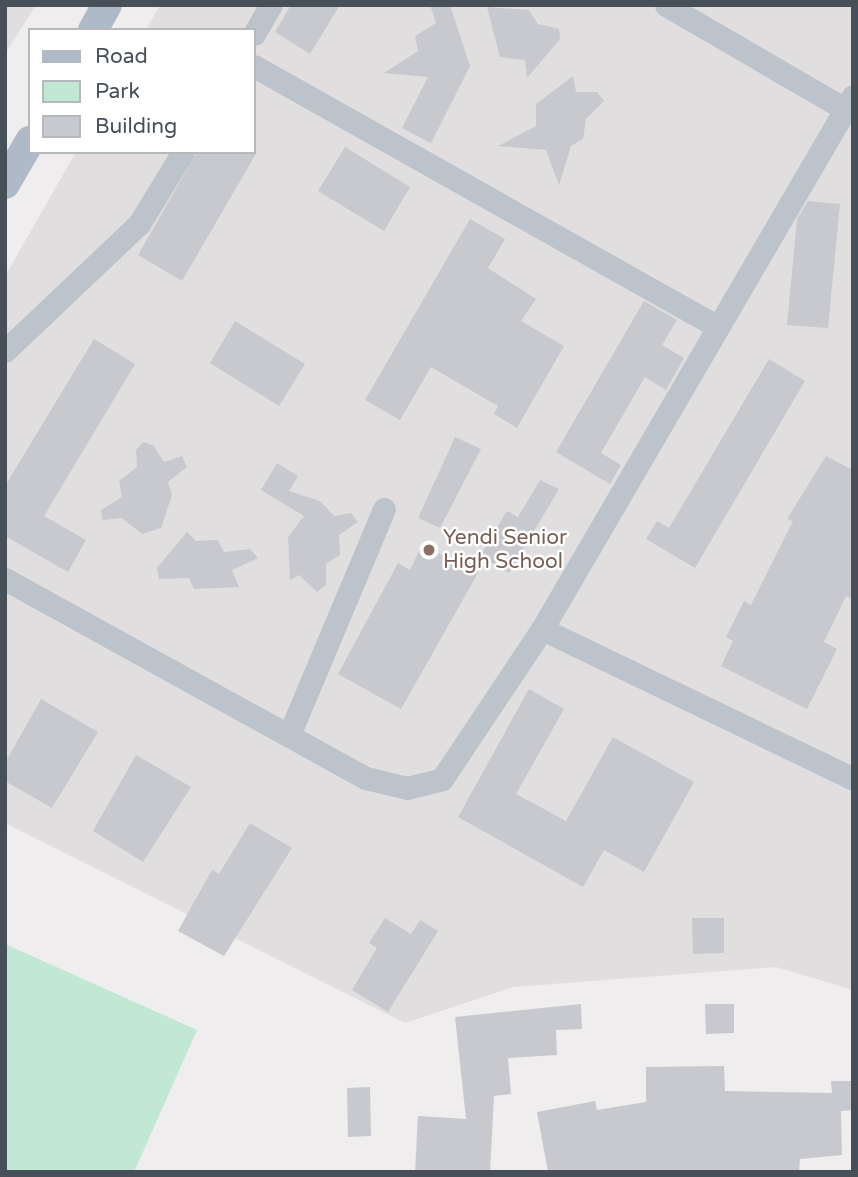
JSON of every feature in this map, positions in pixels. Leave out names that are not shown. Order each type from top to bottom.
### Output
[{"type":"main road","points":[[94,28],[107,5]]},
{"type":"main road","points":[[5,184],[28,144]]},
{"type":"lane","points":[[256,31],[271,5]]},
{"type":"lane","points":[[5,579],[366,778],[407,788],[442,779],[542,629],[849,103],[666,5]]},
{"type":"lane","points":[[256,67],[718,327]]},
{"type":"lane","points":[[5,351],[139,224],[182,154]]},
{"type":"lane","points":[[289,735],[384,509]]},
{"type":"lane","points":[[542,629],[853,779]]},
{"type":"shaded area","points":[[5,5],[36,5],[5,54]]},
{"type":"shaded area","name":"Yendi Senior High School","points":[[160,5],[853,5],[853,990],[776,967],[513,987],[405,1023],[5,823],[5,276],[75,154],[256,154],[256,28],[147,28]]},
{"type":"green space","points":[[5,944],[197,1030],[134,1172],[5,1172]]},
{"type":"building","points":[[291,5],[340,5],[310,54],[275,32]]},
{"type":"building","points":[[430,5],[450,5],[470,66],[431,143],[402,128],[428,77],[384,73],[418,51],[415,36],[436,23]]},
{"type":"building","points":[[487,7],[529,10],[538,24],[559,29],[560,39],[527,78],[525,60],[500,57]]},
{"type":"building","points":[[573,76],[576,92],[597,92],[604,101],[586,119],[583,139],[571,146],[559,185],[546,150],[498,146],[536,126],[536,104]]},
{"type":"building","points":[[345,147],[410,187],[384,231],[318,191]]},
{"type":"building","points":[[196,154],[256,154],[182,281],[138,255]]},
{"type":"building","points":[[808,201],[840,204],[828,328],[787,325],[797,219]]},
{"type":"building","points":[[470,219],[505,239],[488,268],[536,299],[521,321],[564,346],[517,428],[494,414],[498,406],[431,367],[400,420],[365,400]]},
{"type":"building","points":[[644,301],[677,320],[662,345],[684,358],[666,390],[645,377],[601,453],[621,465],[610,484],[556,452]]},
{"type":"building","points":[[235,321],[305,364],[279,406],[210,363]]},
{"type":"building","points":[[94,339],[135,364],[44,516],[86,540],[68,572],[5,536],[5,486]]},
{"type":"building","points":[[769,359],[805,381],[695,568],[646,539],[657,521],[669,528]]},
{"type":"building","points":[[455,437],[481,449],[440,528],[418,518]]},
{"type":"building","points":[[143,442],[153,445],[164,462],[182,456],[187,467],[168,482],[172,495],[161,528],[142,534],[122,518],[103,520],[101,510],[122,497],[119,481],[137,467],[136,450]]},
{"type":"building","points":[[826,456],[853,470],[853,599],[846,596],[824,642],[837,649],[807,709],[721,666],[733,641],[726,637],[744,601],[751,605],[793,521],[787,519]]},
{"type":"building","points":[[277,463],[298,476],[289,491],[320,501],[334,516],[351,513],[358,522],[339,535],[340,555],[326,564],[326,585],[317,592],[299,575],[290,580],[288,537],[304,516],[261,490]]},
{"type":"building","points":[[540,480],[559,489],[509,573],[480,556],[507,511],[518,517]]},
{"type":"building","points":[[187,532],[196,541],[218,540],[224,552],[250,549],[258,558],[232,570],[239,587],[194,589],[189,578],[159,579],[157,568]]},
{"type":"building","points":[[422,545],[478,573],[401,709],[338,674],[398,563],[410,570]]},
{"type":"building","points":[[529,689],[564,709],[516,794],[566,821],[613,737],[694,782],[644,872],[604,850],[583,887],[458,817]]},
{"type":"building","points":[[41,699],[98,732],[52,808],[5,781],[5,763]]},
{"type":"building","points":[[136,755],[191,787],[143,862],[93,831]]},
{"type":"building","points":[[250,823],[292,848],[224,956],[178,931],[212,870],[219,874]]},
{"type":"building","points":[[385,918],[411,934],[420,920],[438,931],[388,1012],[352,990],[377,948],[369,943]]},
{"type":"building","points":[[692,918],[724,918],[724,953],[693,954]]},
{"type":"building","points":[[581,1004],[582,1029],[556,1030],[557,1055],[508,1058],[511,1094],[494,1096],[490,1172],[415,1172],[418,1116],[466,1119],[455,1017]]},
{"type":"building","points":[[705,1004],[734,1004],[734,1033],[706,1034]]},
{"type":"building","points":[[724,1066],[725,1091],[832,1093],[831,1081],[853,1081],[853,1110],[841,1111],[842,1155],[800,1159],[799,1172],[548,1172],[537,1112],[595,1101],[597,1110],[646,1102],[646,1067]]},
{"type":"building","points":[[370,1087],[371,1136],[348,1137],[347,1088]]},
{"type":"place","name":"Yendi Senior High School","points":[[429,550]]}]
